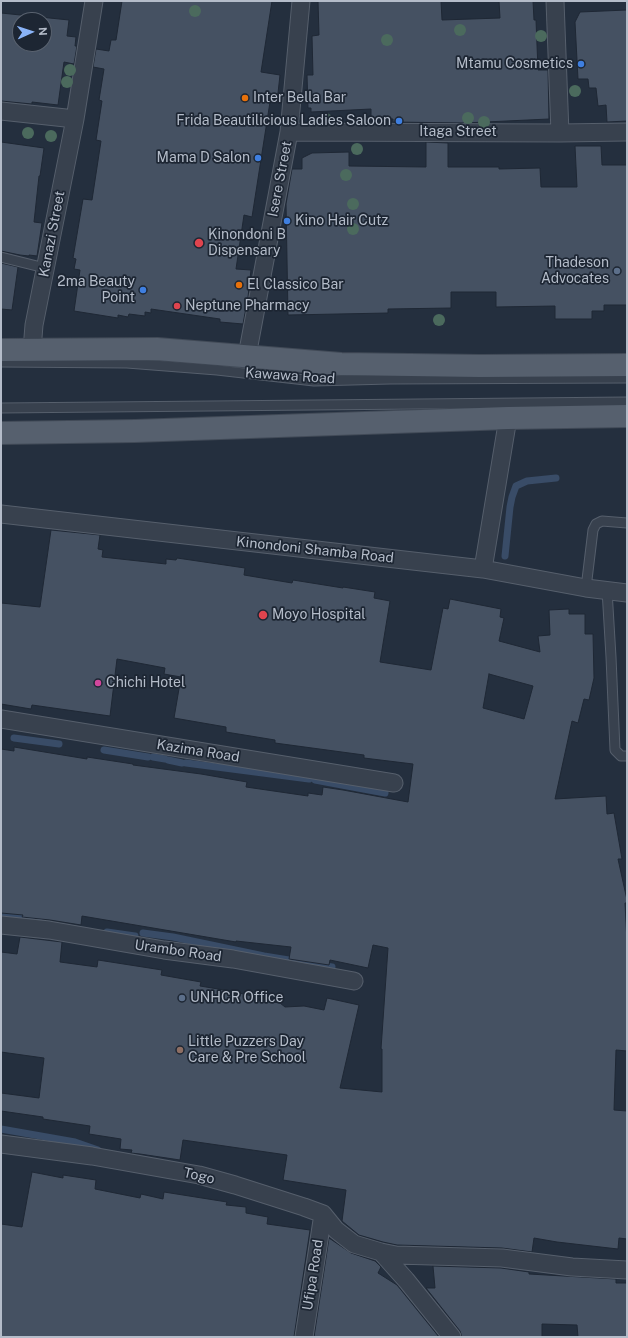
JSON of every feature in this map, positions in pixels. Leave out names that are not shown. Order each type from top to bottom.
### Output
[{"type":"main road","name":"Kawawa Road","points":[[1,350],[157,349],[341,364],[480,366],[627,365]]},
{"type":"main road","points":[[1,433],[135,431],[508,418],[627,416]]},
{"type":"street","name":"Kanazi Street","points":[[32,350],[34,325],[75,119],[94,1]]},
{"type":"street","name":"Isere Street","points":[[247,356],[289,132],[301,1]]},
{"type":"street","points":[[555,1],[560,133]]},
{"type":"street","points":[[1,111],[75,119]]},
{"type":"street","name":"Itaga Street","points":[[289,132],[627,132]]},
{"type":"street","points":[[483,569],[508,418]]},
{"type":"street","name":"Kinondoni Shamba Road","points":[[1,514],[483,569],[586,588],[627,593]]},
{"type":"street","name":"Kazima Road","points":[[1,718],[394,783]]},
{"type":"street","name":"Urambo Road","points":[[1,925],[49,930],[164,950],[233,958],[354,981]]},
{"type":"street","name":"Togo","points":[[1,1144],[92,1156],[199,1175],[286,1200],[323,1214]]},
{"type":"street","points":[[323,1214],[336,1230],[354,1244],[396,1255],[502,1258],[572,1267],[627,1270]]},
{"type":"street","name":"Ufipa Road","points":[[304,1337],[323,1214]]},
{"type":"street","points":[[381,1252],[406,1280],[452,1337]]},
{"type":"lane","points":[[1,257],[45,268]]},
{"type":"lane","name":"Kawawa Road","points":[[1,362],[126,363],[217,370],[314,380],[627,378]]},
{"type":"lane","name":"Kawawa Road","points":[[1,408],[627,402]]},
{"type":"lane","points":[[586,588],[593,530],[596,524],[602,521],[627,523]]},
{"type":"lane","points":[[607,590],[615,750],[620,756],[627,756]]},
{"type":"building","points":[[122,1],[272,1],[261,72],[280,75],[277,102],[270,102],[252,217],[244,215],[236,269],[251,270],[243,324],[220,322],[220,319],[151,309],[151,313],[145,312],[145,316],[129,314],[128,317],[118,315],[118,318],[74,311],[80,270],[74,269],[76,259],[73,258],[83,199],[92,200],[101,141],[96,140],[102,101],[99,100],[104,69],[93,67],[96,49],[109,51],[111,40],[116,40]]},
{"type":"building","points":[[318,1],[441,1],[442,20],[500,18],[499,1],[533,1],[534,20],[536,20],[538,70],[548,70],[549,119],[464,123],[393,122],[393,119],[371,119],[371,109],[311,112],[311,108],[308,108],[307,75],[313,75],[312,36],[319,35]]},
{"type":"building","points":[[627,10],[627,121],[607,122],[606,105],[598,106],[596,88],[589,88],[588,79],[578,79],[575,22],[580,12]]},
{"type":"building","points":[[1,13],[12,14],[12,52],[52,52],[52,18],[69,20],[67,36],[76,37],[75,46],[77,46],[74,64],[64,62],[58,105],[32,102],[32,104],[1,101]]},
{"type":"building","points":[[1,142],[44,148],[39,176],[34,222],[42,223],[37,256],[20,255],[1,251]]},
{"type":"building","points":[[426,142],[448,143],[448,167],[499,167],[499,169],[540,168],[541,187],[577,187],[575,146],[601,146],[602,165],[627,165],[627,305],[604,305],[604,311],[592,311],[592,319],[555,319],[555,306],[496,307],[496,292],[451,292],[451,308],[388,309],[388,313],[288,315],[286,204],[292,169],[302,169],[302,158],[312,153],[349,152],[349,166],[426,167]]},
{"type":"building","points":[[1,263],[18,267],[12,310],[1,309]]},
{"type":"building","points":[[51,530],[100,535],[98,549],[103,550],[102,557],[166,564],[166,559],[176,560],[177,558],[245,568],[244,575],[292,583],[293,580],[375,592],[374,598],[390,601],[380,662],[431,670],[443,608],[448,609],[450,599],[501,609],[500,617],[504,618],[499,641],[540,652],[538,636],[550,635],[549,610],[569,609],[569,614],[585,614],[585,634],[593,634],[594,678],[589,700],[584,699],[578,723],[572,721],[555,799],[606,796],[607,814],[614,813],[622,859],[618,859],[627,900],[627,903],[625,903],[627,942],[627,1051],[616,1050],[614,1110],[627,1111],[627,1239],[619,1238],[618,1249],[534,1238],[532,1252],[502,1248],[397,1245],[383,1242],[359,1235],[342,1221],[346,1190],[283,1180],[287,1155],[183,1140],[180,1160],[131,1153],[132,1150],[120,1149],[121,1139],[89,1134],[90,1126],[1,1111],[1,1093],[39,1098],[44,1058],[1,1052],[1,952],[17,954],[20,937],[62,942],[60,962],[97,967],[98,960],[162,970],[161,975],[201,982],[200,986],[257,997],[257,1000],[280,1003],[285,1007],[304,1006],[324,1010],[327,998],[359,1005],[340,1088],[382,1092],[381,1049],[388,948],[373,945],[368,968],[330,960],[329,965],[289,959],[291,947],[236,942],[82,916],[81,925],[22,917],[23,915],[1,913],[1,749],[14,751],[14,747],[87,759],[87,757],[201,774],[247,782],[246,787],[308,796],[308,793],[322,795],[323,787],[408,802],[413,764],[364,758],[364,755],[275,743],[275,740],[226,732],[226,727],[174,718],[181,677],[164,674],[165,668],[117,659],[110,716],[32,705],[31,709],[1,704],[1,603],[40,607]],"holes":[[[489,674],[533,686],[524,719],[483,708]]]},
{"type":"building","points":[[32,1172],[63,1178],[63,1175],[96,1180],[95,1189],[140,1198],[141,1194],[163,1199],[164,1192],[227,1202],[226,1205],[246,1207],[246,1213],[268,1217],[267,1224],[310,1230],[294,1337],[1,1337],[1,1224],[22,1227]]},
{"type":"building","points":[[329,1238],[351,1253],[375,1261],[381,1267],[378,1273],[397,1285],[439,1337],[314,1337]]},
{"type":"building","points":[[433,1266],[501,1268],[529,1272],[529,1274],[616,1279],[616,1283],[627,1283],[627,1337],[578,1337],[577,1325],[542,1324],[542,1337],[462,1337],[460,1331],[426,1288],[435,1288]]},
{"type":"waterway","points":[[505,556],[510,507],[516,486],[527,481],[556,478]]},
{"type":"waterway","points":[[14,738],[59,744]]},
{"type":"waterway","points":[[104,750],[148,757]]},
{"type":"waterway","points":[[153,757],[165,759]]},
{"type":"waterway","points":[[168,760],[182,763]]},
{"type":"waterway","points":[[186,763],[309,779]]},
{"type":"waterway","points":[[315,780],[385,793]]},
{"type":"waterway","points":[[1,915],[25,915],[40,922]]},
{"type":"waterway","points":[[107,932],[135,936]]},
{"type":"waterway","points":[[143,933],[173,937],[264,956],[332,967]]},
{"type":"waterway","points":[[1,1129],[75,1142],[98,1150]]},
{"type":"place","name":"Mtamu Cosmetics","points":[[581,64]]},
{"type":"place","name":"Inter Bella Bar","points":[[245,98]]},
{"type":"place","name":"Frida Beautilicious Ladies Saloon","points":[[399,121]]},
{"type":"place","name":"Mama D Salon","points":[[258,158]]},
{"type":"place","name":"Kino Hair Cutz","points":[[287,221]]},
{"type":"place","name":"Kinondoni B Dispensary","points":[[199,243]]},
{"type":"place","name":"Thadeson Advocates","points":[[617,271]]},
{"type":"place","name":"El Classico Bar","points":[[239,285]]},
{"type":"place","name":"2ma Beauty Point","points":[[143,290]]},
{"type":"place","name":"Neptune Pharmacy","points":[[177,306]]},
{"type":"place","name":"Moyo Hospital","points":[[263,615]]},
{"type":"place","name":"Chichi Hotel","points":[[98,683]]},
{"type":"place","name":"UNHCR Office","points":[[182,998]]},
{"type":"place","name":"Little Puzzers Day Care & Pre School","points":[[180,1050]]}]
